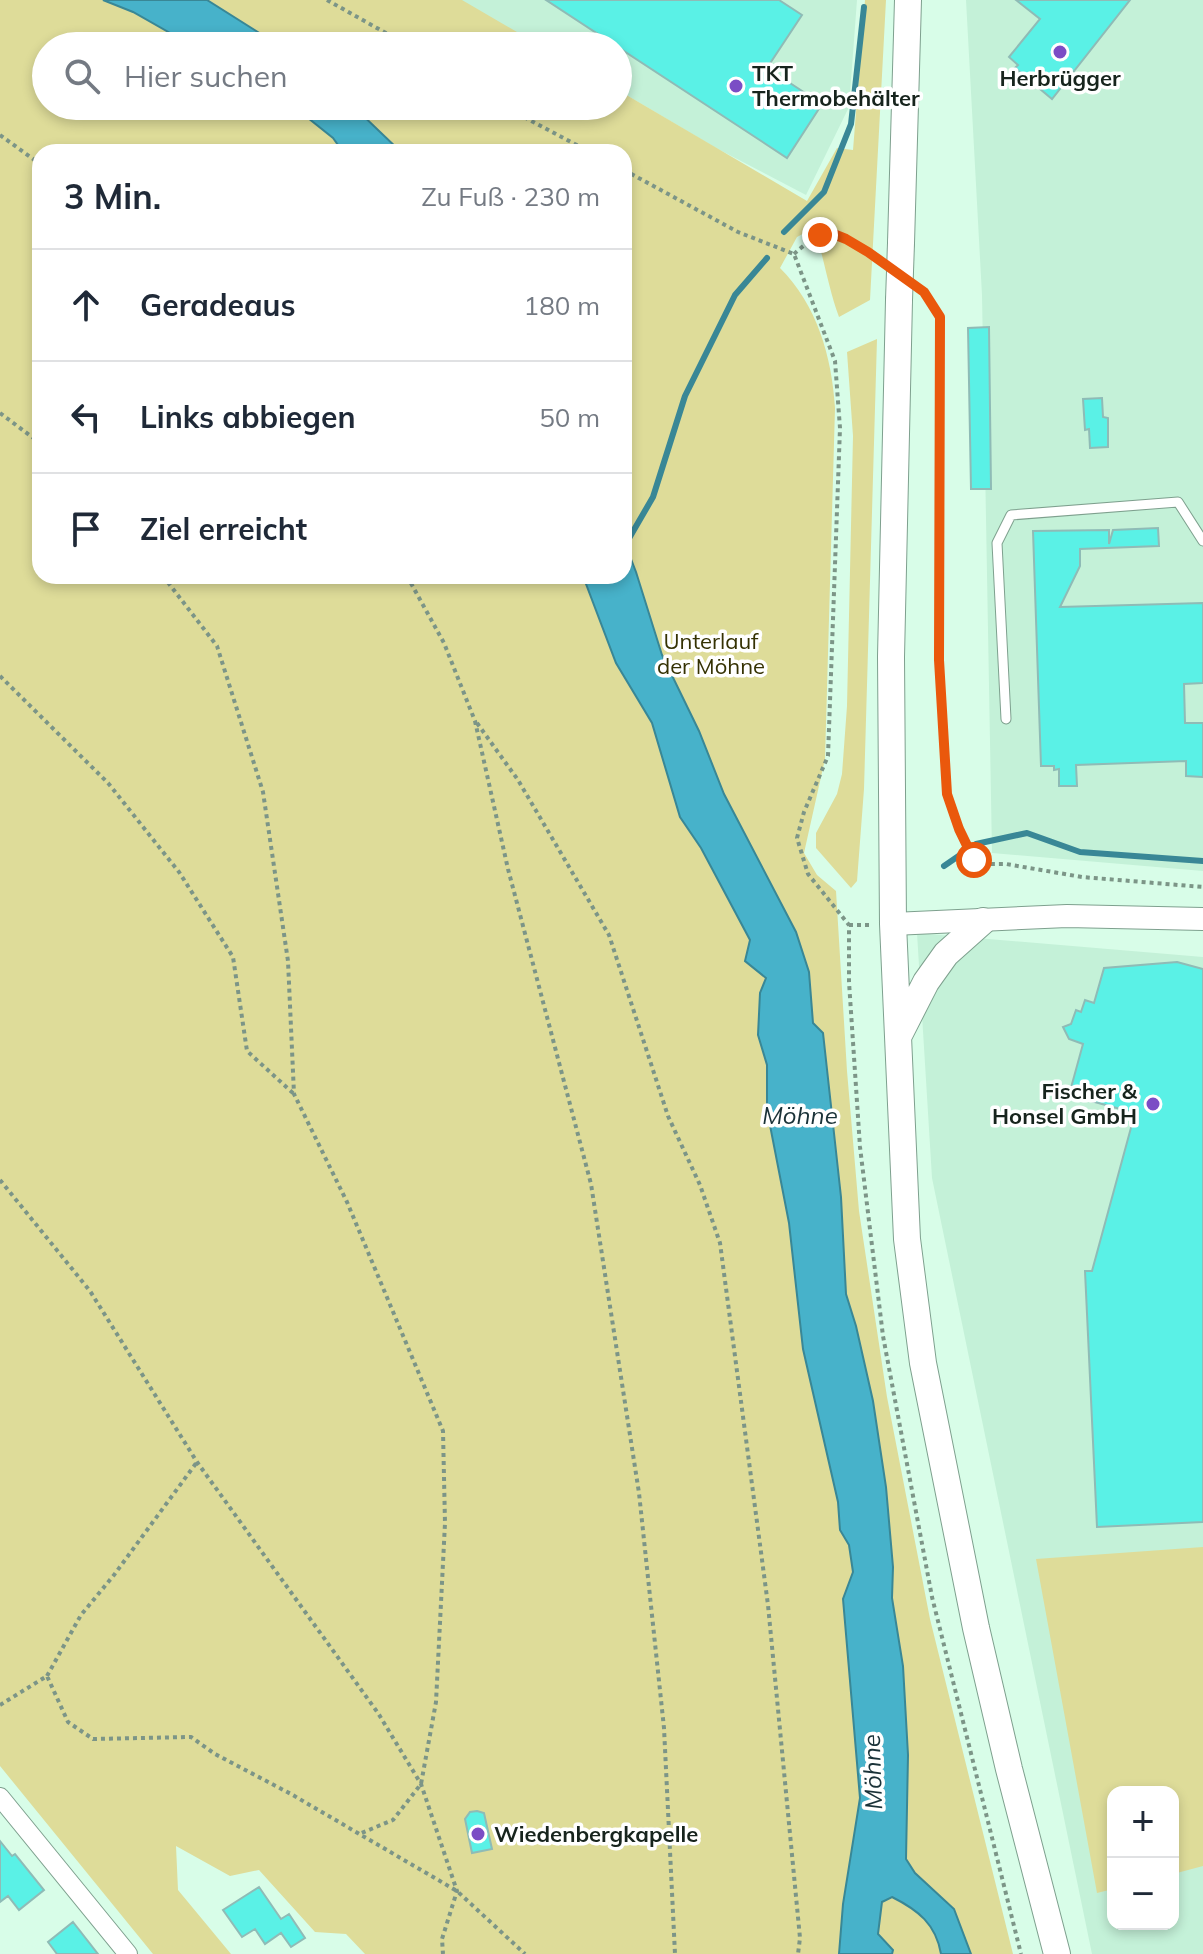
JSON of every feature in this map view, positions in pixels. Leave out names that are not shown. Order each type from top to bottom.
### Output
[{"type":"main road","points":[[908,0],[901,243],[906,292],[891,657],[893,924],[907,1239],[923,1363],[980,1642],[1057,1954]]},
{"type":"main road","points":[[898,1038],[926,982],[946,954],[983,921]]},
{"type":"street","points":[[893,924],[1067,916],[1203,919]]},
{"type":"street","points":[[0,1797],[128,1954]]},
{"type":"lane","points":[[1006,719],[997,543],[1011,515],[1178,502],[1203,541]]},
{"type":"path","points":[[327,0],[384,32]]},
{"type":"path","points":[[529,120],[575,144]]},
{"type":"path","points":[[0,135],[32,158]]},
{"type":"path","points":[[632,174],[738,232],[794,254],[835,361],[840,428],[828,756],[804,812],[797,838],[808,874],[849,925]]},
{"type":"path","points":[[794,254],[820,235],[836,235],[879,260]]},
{"type":"path","points":[[906,292],[924,292],[940,317],[939,660],[947,794],[974,860],[979,864],[1006,864],[1082,877],[1203,887]]},
{"type":"path","points":[[0,413],[32,437]]},
{"type":"path","points":[[169,584],[217,646],[263,792],[288,961],[294,1094]]},
{"type":"path","points":[[411,584],[444,643],[475,721],[508,869],[591,1184],[639,1493],[664,1728],[675,1954]]},
{"type":"path","points":[[0,676],[108,783],[179,872],[233,957],[247,1051],[294,1094],[347,1202],[443,1431],[445,1523],[436,1702],[421,1784],[393,1820],[359,1834]]},
{"type":"path","points":[[475,721],[518,780],[609,935],[668,1116],[700,1185],[720,1243],[768,1605],[800,1938],[798,1954]]},
{"type":"path","points":[[0,1180],[90,1291],[197,1462],[378,1713],[421,1784],[457,1891],[442,1939],[443,1954]]},
{"type":"path","points":[[0,1705],[47,1676],[81,1615],[197,1462]]},
{"type":"path","points":[[47,1676],[68,1722],[93,1739],[191,1737],[215,1754],[291,1794],[457,1891],[525,1954]]},
{"type":"shaded area","points":[[458,0],[857,0],[849,107],[806,195],[716,148],[632,98],[632,32],[515,32]]},
{"type":"shaded area","points":[[966,0],[1203,0],[1203,871],[992,853],[982,295]]},
{"type":"shaded area","points":[[917,933],[1203,957],[1203,1954],[1092,1954],[932,1178]]},
{"type":"green space","name":"Unterlauf der Möhne","points":[[0,0],[462,0],[517,32],[32,32],[32,120],[632,120],[632,98],[807,201],[837,148],[853,150],[865,0],[886,0],[870,300],[839,317],[814,228],[797,237],[780,268],[804,298],[813,315],[826,351],[835,408],[825,759],[804,853],[817,875],[836,891],[859,1211],[887,1397],[930,1619],[1013,1954],[365,1954],[346,1934],[315,1932],[259,1870],[230,1876],[176,1846],[178,1890],[231,1954],[153,1954],[0,1766]]},
{"type":"green space","points":[[877,339],[864,789],[857,881],[851,888],[816,848],[816,833],[837,794],[842,774],[847,706],[853,436],[847,352]]},
{"type":"green space","points":[[1203,1547],[1203,1866],[1179,1872],[1179,1786],[1107,1786],[1107,1890],[1097,1893],[1036,1559]]},
{"type":"water","points":[[103,0],[207,0],[258,32],[168,32],[133,12]]},
{"type":"water","points":[[310,120],[368,120],[393,144],[337,144]]},
{"type":"water","name":"Möhne","points":[[632,562],[662,655],[699,731],[724,794],[796,932],[809,972],[813,1023],[823,1033],[841,1197],[846,1294],[873,1401],[886,1487],[893,1567],[892,1598],[903,1666],[908,1755],[906,1859],[915,1873],[954,1909],[971,1954],[941,1954],[935,1934],[924,1919],[892,1897],[882,1902],[878,1934],[893,1950],[892,1954],[839,1954],[843,1904],[860,1798],[843,1599],[853,1572],[849,1545],[840,1530],[838,1502],[803,1349],[789,1223],[767,1110],[767,1065],[758,1035],[760,993],[766,978],[745,961],[750,940],[701,848],[680,817],[652,723],[616,663],[586,584],[632,584]]},
{"type":"building","name":"TKT Thermobehälter","points":[[546,0],[779,0],[802,15],[767,68],[822,104],[787,158],[632,56],[632,32],[595,32]]},
{"type":"building","name":"Herbrügger","points":[[1016,0],[1130,0],[1052,99],[1015,68],[1018,65],[1009,57],[1040,19]]},
{"type":"building","points":[[989,327],[991,489],[971,489],[968,328]]},
{"type":"building","points":[[1102,398],[1103,417],[1108,418],[1108,447],[1090,448],[1089,429],[1085,430],[1083,399]]},
{"type":"building","points":[[1158,528],[1159,546],[1080,549],[1080,566],[1060,607],[1203,603],[1203,683],[1184,684],[1185,723],[1203,723],[1203,777],[1186,776],[1186,761],[1076,765],[1077,786],[1059,786],[1059,769],[1041,766],[1033,531],[1109,530],[1109,544],[1113,530]]},
{"type":"building","points":[[1177,962],[1203,969],[1203,1522],[1097,1527],[1085,1271],[1092,1271],[1135,1113],[1069,1095],[1083,1044],[1069,1039],[1063,1027],[1071,1024],[1076,1010],[1081,1012],[1085,1000],[1094,1003],[1104,968]]},
{"type":"building","name":"Wiedenbergkapelle","points":[[470,1812],[484,1813],[492,1849],[472,1853],[465,1819]]},
{"type":"building","points":[[0,1841],[12,1856],[15,1854],[44,1890],[19,1910],[8,1896],[0,1902]]},
{"type":"building","points":[[259,1887],[281,1919],[289,1914],[305,1938],[291,1947],[281,1933],[265,1944],[255,1929],[242,1937],[223,1910]]},
{"type":"building","points":[[73,1922],[98,1954],[57,1954],[48,1942]]},
{"type":"waterway","points":[[784,232],[824,192],[851,124],[864,7]]},
{"type":"waterway","points":[[632,533],[653,497],[685,396],[735,295],[767,258]]},
{"type":"waterway","points":[[944,866],[976,844],[1027,833],[1080,852],[1203,861]]},
{"type":"place","name":"Herbrügger","points":[[1060,52]]},
{"type":"place","name":"TKT Thermobehälter","points":[[736,86]]},
{"type":"place","name":"Fischer & Honsel GmbH","points":[[1153,1104]]},
{"type":"place","name":"Wiedenbergkapelle","points":[[478,1834]]},
{"type":"route","points":[[820,235],[836,235],[868,252],[924,292],[940,317],[939,660],[947,794],[974,860]]}]
